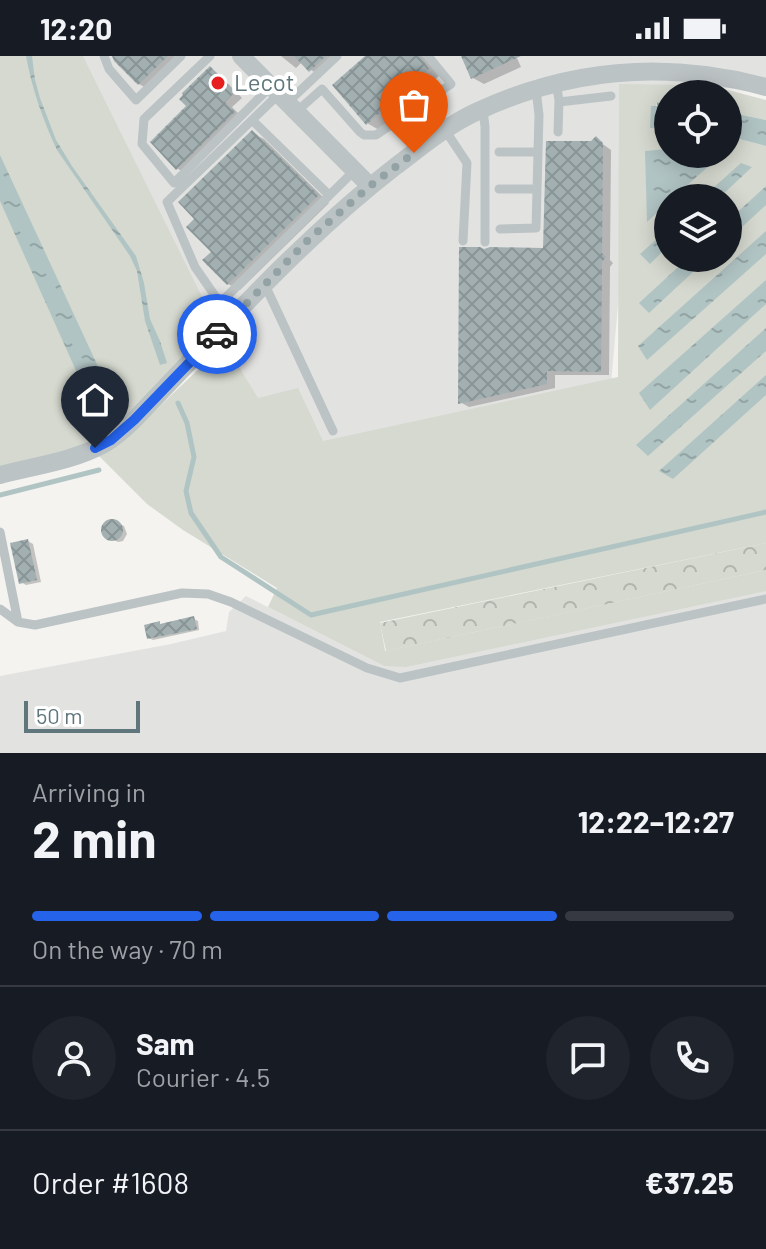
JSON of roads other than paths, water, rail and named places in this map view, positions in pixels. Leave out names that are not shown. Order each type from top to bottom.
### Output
[{"type":"street","points":[[241,56],[370,186]]},
{"type":"street","points":[[0,475],[72,456],[111,440],[308,240],[370,186],[445,130],[482,109],[536,89],[627,64],[691,64],[766,87]]},
{"type":"lane","points":[[104,56],[109,69],[136,100],[181,56]]},
{"type":"lane","points":[[210,56],[144,119],[142,144],[174,183],[337,56]]},
{"type":"lane","points":[[354,171],[220,303],[195,267],[167,202],[252,120],[284,99],[322,89],[360,132],[376,135],[451,84],[428,56]]},
{"type":"lane","points":[[556,83],[558,132]]},
{"type":"lane","points":[[500,229],[536,228],[539,115],[536,89]]},
{"type":"lane","points":[[559,102],[611,96]]},
{"type":"lane","points":[[424,103],[467,163],[463,241]]},
{"type":"lane","points":[[482,109],[485,127],[485,242]]},
{"type":"lane","points":[[252,120],[329,195]]},
{"type":"lane","points":[[499,152],[538,152]]},
{"type":"lane","points":[[499,189],[537,189]]},
{"type":"lane","points":[[265,285],[333,431]]},
{"type":"lane","points":[[0,532],[18,622]]},
{"type":"lane","points":[[0,609],[18,622],[35,625],[182,593],[208,594],[231,602],[367,668],[400,678],[766,599]]},
{"type":"water","points":[[26,56],[32,56],[40,98],[56,140],[136,256],[150,319],[167,363],[160,365],[145,321],[137,271],[130,256],[57,150],[38,104]]},
{"type":"water","points":[[651,106],[654,106],[654,128],[650,128]]},
{"type":"water","points":[[742,115],[766,120],[766,146],[742,140]]},
{"type":"water","points":[[654,150],[654,168],[707,168],[689,184],[654,184],[654,216],[647,222],[645,151]]},
{"type":"water","points":[[0,155],[108,388],[109,397],[104,406],[98,408],[91,404],[0,201]]},
{"type":"water","points":[[742,163],[752,167],[734,184],[718,184],[735,168],[742,168]]},
{"type":"water","points":[[766,186],[766,205],[742,227],[742,208]]},
{"type":"water","points":[[766,231],[766,254],[647,360],[638,346],[720,272],[742,272],[742,253]]},
{"type":"water","points":[[654,242],[654,260],[650,264],[640,254]]},
{"type":"water","points":[[673,272],[693,272],[649,313],[639,303]]},
{"type":"water","points":[[766,280],[766,304],[650,410],[639,393]]},
{"type":"water","points":[[766,328],[766,351],[648,456],[636,445]]},
{"type":"water","points":[[766,375],[766,395],[673,479],[659,471]]},
{"type":"waterway","points":[[178,403],[187,423],[194,457],[186,491],[191,513],[221,557],[311,615],[766,512]]},
{"type":"waterway","points":[[0,495],[99,470]]},
{"type":"place","name":"Lecot","points":[[218,83]]}]
